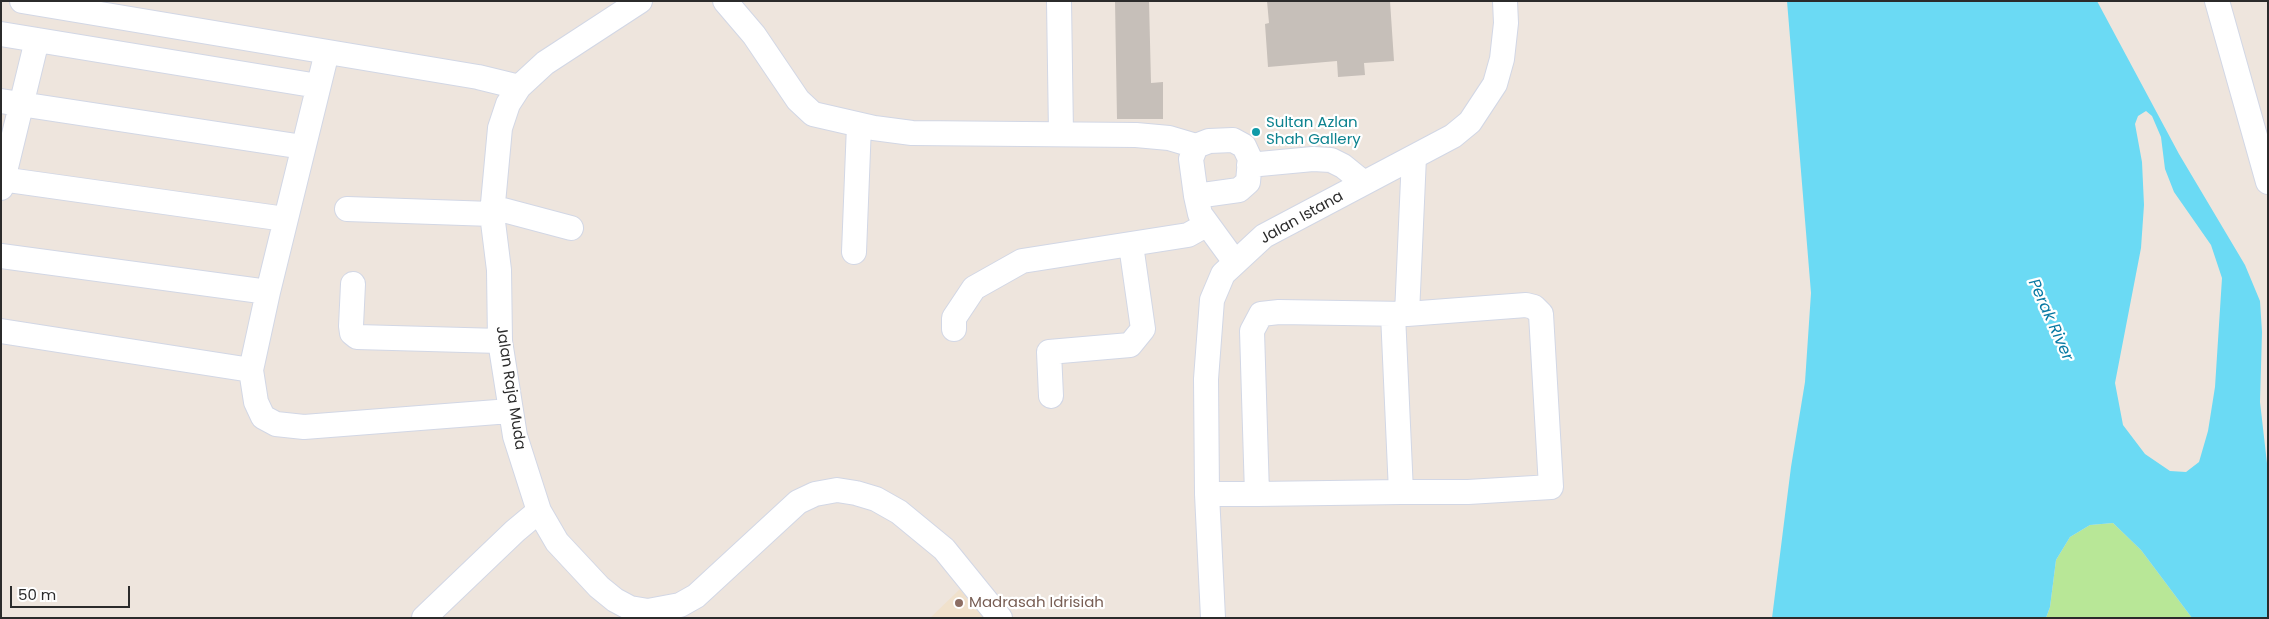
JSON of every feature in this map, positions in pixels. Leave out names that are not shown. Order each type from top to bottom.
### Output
[{"type":"street","points":[[22,1],[478,77],[519,87]]},
{"type":"street","name":"Jalan Raja Muda","points":[[640,1],[545,63],[519,87],[508,104],[500,128],[492,210],[499,270],[500,341],[510,411],[524,470],[539,511],[557,542],[599,587],[615,600],[630,608],[648,611],[680,605],[696,596],[798,502],[815,494],[837,490],[856,493],[876,499],[899,512],[944,549],[1000,618]]},
{"type":"street","points":[[725,1],[754,35],[798,100],[812,114],[859,125],[912,133],[1160,137],[1196,146],[1209,141],[1233,140],[1244,146],[1250,159],[1248,182],[1239,190],[1196,196]]},
{"type":"street","points":[[1059,1],[1061,134]]},
{"type":"street","name":"Jalan Istana","points":[[1213,618],[1207,494],[1206,379],[1212,300],[1223,274],[1264,236],[1453,136],[1470,122],[1495,84],[1502,59],[1506,24],[1505,1]]},
{"type":"street","points":[[2216,1],[2268,182]]},
{"type":"street","points":[[1,34],[318,86]]},
{"type":"street","points":[[37,40],[11,102],[2,182],[286,219]]},
{"type":"street","points":[[327,52],[268,292],[251,370],[256,402],[263,417],[276,424],[304,427],[510,411]]},
{"type":"street","points":[[11,102],[303,147]]},
{"type":"street","points":[[854,252],[859,125]]},
{"type":"street","points":[[1196,146],[1191,159],[1200,214],[1235,262]]},
{"type":"street","points":[[1401,492],[1400,314],[1414,157]]},
{"type":"street","points":[[1250,165],[1313,159],[1331,160],[1343,166],[1364,183]]},
{"type":"street","points":[[347,209],[492,210],[571,228]]},
{"type":"street","points":[[954,329],[954,318],[974,288],[1022,261],[1188,235],[1206,224]]},
{"type":"street","points":[[1051,396],[1049,352],[1130,345],[1143,330],[1131,244]]},
{"type":"street","points":[[1,256],[268,292]]},
{"type":"street","points":[[353,284],[351,326],[352,333],[357,337],[500,341]]},
{"type":"street","points":[[1207,494],[1257,494],[1401,492],[1468,492],[1551,487],[1541,314],[1534,307],[1526,305],[1400,314],[1280,312],[1261,314],[1252,331],[1257,494]]},
{"type":"street","points":[[1,331],[251,370]]},
{"type":"street","points":[[424,618],[515,531],[539,511]]},
{"type":"shaded area","name":"Madrasah Idrisiah","points":[[960,589],[984,618],[930,618]]},
{"type":"green space","points":[[2113,523],[2141,550],[2192,618],[2046,618],[2050,607],[2056,560],[2070,537],[2090,525]]},
{"type":"water","name":"Perak River","points":[[1787,1],[2097,1],[2179,154],[2245,265],[2260,301],[2262,332],[2260,402],[2268,472],[2268,618],[2192,618],[2141,550],[2113,523],[2090,525],[2070,537],[2056,560],[2050,607],[2046,618],[1772,618],[1791,467],[1805,382],[1811,293]],"holes":[[[2146,111],[2152,116],[2161,137],[2165,169],[2174,192],[2211,245],[2222,278],[2215,387],[2208,431],[2199,462],[2186,472],[2170,471],[2145,454],[2123,425],[2115,383],[2141,248],[2144,205],[2142,162],[2135,124],[2138,116]]]},
{"type":"building","points":[[1115,1],[1149,1],[1151,83],[1163,82],[1163,119],[1117,119]]},
{"type":"building","points":[[1267,1],[1390,1],[1394,61],[1364,63],[1365,75],[1338,77],[1337,61],[1268,67],[1265,24],[1269,23]]},
{"type":"place","name":"Sultan Azlan Shah Gallery","points":[[1256,132]]},
{"type":"place","name":"Madrasah Idrisiah","points":[[959,603]]}]
